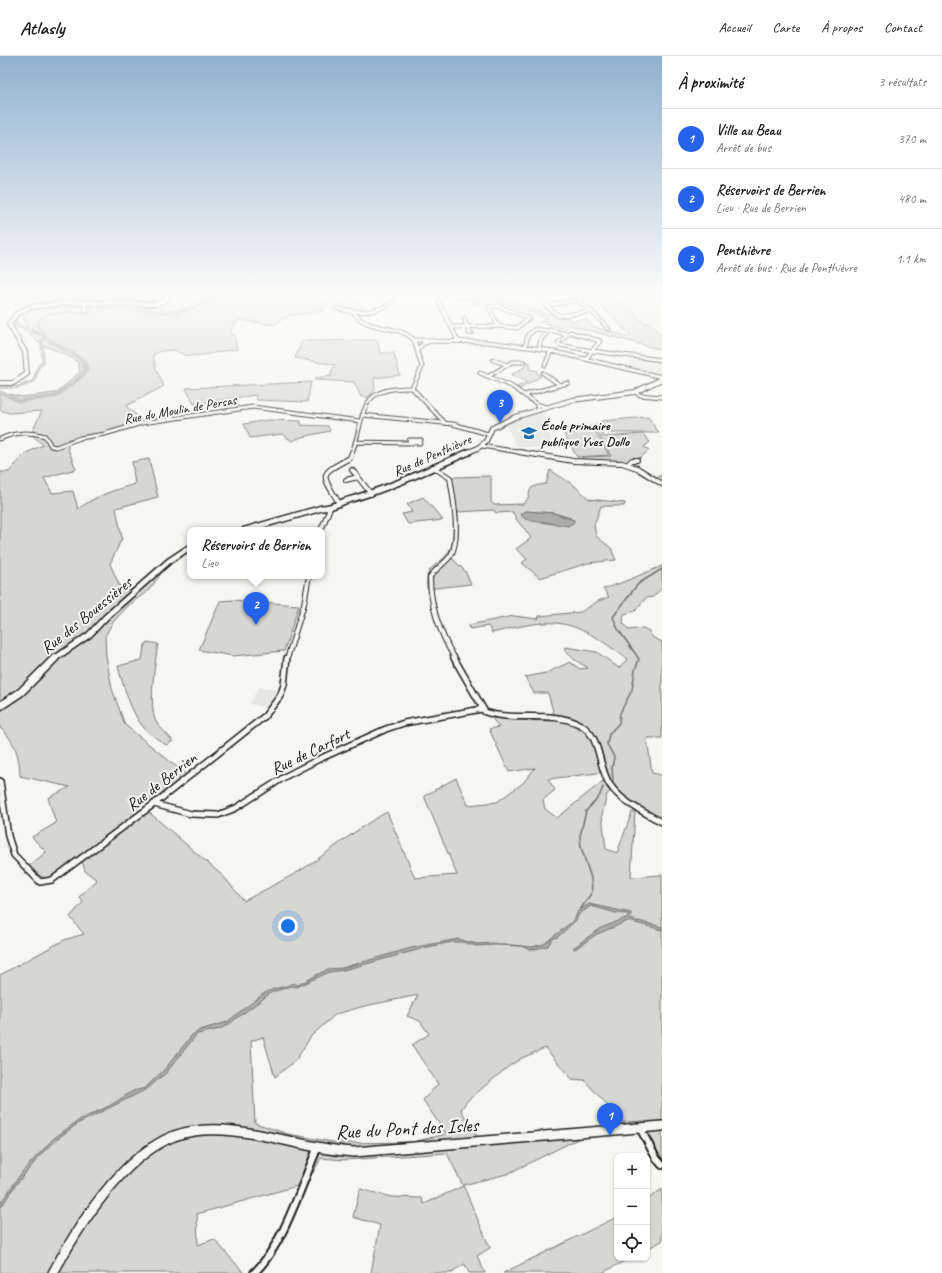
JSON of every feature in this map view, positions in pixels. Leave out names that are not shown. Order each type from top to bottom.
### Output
[{"type":"street","points":[[0,383],[13,383],[27,374],[28,356],[25,350]]},
{"type":"street","points":[[412,388],[422,367],[418,350]]},
{"type":"street","points":[[544,350],[655,374],[662,378]]},
{"type":"street","points":[[582,350],[591,352],[617,353],[662,360]]},
{"type":"street","points":[[545,365],[551,351]]},
{"type":"street","points":[[586,359],[591,352]]},
{"type":"street","points":[[494,360],[508,365]]},
{"type":"street","points":[[489,376],[515,361],[524,362]]},
{"type":"street","points":[[480,372],[512,386],[537,404],[546,407]]},
{"type":"street","points":[[543,373],[560,385]]},
{"type":"street","name":"Rue de Penthièvre","points":[[330,508],[339,503],[371,494],[482,446],[488,434],[496,425],[546,407],[572,400],[635,392],[662,378]]},
{"type":"street","points":[[524,395],[568,383]]},
{"type":"street","points":[[339,503],[325,479],[325,474],[328,470],[350,458],[361,418],[369,401],[380,392],[395,388],[412,388],[445,423]]},
{"type":"street","points":[[635,392],[640,395],[662,397]]},
{"type":"street","points":[[537,404],[538,410]]},
{"type":"street","name":"Rue du Moulin de Persas","points":[[0,440],[15,433],[34,432],[45,436],[51,446],[56,447],[76,439],[105,434],[142,423],[253,407],[285,410],[349,420],[361,418],[445,423],[488,434]]},
{"type":"street","points":[[355,442],[410,444]]},
{"type":"street","points":[[482,446],[573,461],[614,461],[628,464],[662,484]]},
{"type":"street","points":[[628,464],[632,460],[637,460]]},
{"type":"street","points":[[433,467],[450,478],[456,512],[456,524],[451,555],[434,570],[430,577],[430,586],[442,636],[482,709],[494,715],[553,719],[581,725],[587,730],[592,738],[604,776],[619,796],[630,805],[662,822]]},
{"type":"street","points":[[352,470],[371,494]]},
{"type":"street","points":[[346,480],[358,478]]},
{"type":"street","points":[[256,527],[322,508],[330,508],[329,514],[322,527]]},
{"type":"street","name":"Rue des Bouessières","points":[[0,706],[21,692],[59,654],[89,635],[107,616],[144,585],[169,561],[187,549]]},
{"type":"street","name":"Rue de Berrien","points":[[0,781],[8,836],[14,855],[40,882],[52,880],[243,736],[265,716],[280,696],[284,686],[289,644],[304,604],[308,579]]},
{"type":"street","name":"Rue de Carfort","points":[[154,804],[201,816],[223,813],[250,800],[286,776],[317,760],[386,729],[404,722],[482,709]]},
{"type":"street","name":"Rue du Pont des Isles","points":[[53,1273],[76,1233],[122,1175],[145,1154],[166,1139],[185,1133],[221,1131],[243,1132],[317,1149],[354,1152],[662,1126]]},
{"type":"street","points":[[640,1128],[662,1166]]},
{"type":"street","points":[[254,1273],[266,1263],[286,1223],[317,1149]]},
{"type":"shaded area","points":[[54,350],[231,350],[196,356],[181,354],[176,350],[161,351],[153,355],[156,369],[164,386],[126,406],[137,416],[134,422],[114,431],[68,439],[68,449],[76,469],[44,478],[52,493],[73,491],[78,509],[91,500],[135,484],[132,462],[149,459],[158,497],[116,508],[122,538],[110,564],[121,589],[127,591],[146,581],[166,559],[187,549],[163,571],[149,590],[129,605],[113,622],[105,636],[106,656],[112,689],[125,725],[187,775],[144,808],[224,877],[244,901],[298,872],[364,826],[387,812],[415,878],[457,875],[424,796],[456,778],[468,805],[497,802],[523,783],[535,768],[509,772],[489,729],[499,727],[491,717],[512,720],[554,721],[554,715],[548,693],[534,693],[525,677],[546,673],[570,662],[580,669],[588,668],[575,660],[564,650],[565,647],[597,652],[619,668],[627,659],[588,633],[567,625],[544,623],[492,633],[488,626],[470,629],[469,625],[514,616],[538,619],[539,616],[581,612],[598,601],[609,597],[603,589],[662,566],[662,588],[653,597],[646,598],[635,611],[624,614],[623,623],[629,630],[643,628],[649,631],[652,637],[662,642],[662,738],[647,738],[652,773],[662,775],[662,820],[644,810],[624,795],[606,772],[548,779],[555,790],[543,800],[545,809],[557,818],[603,781],[610,792],[607,794],[602,815],[606,849],[617,853],[632,812],[635,812],[631,877],[662,875],[662,1159],[652,1141],[646,1121],[623,1122],[584,1080],[572,1079],[545,1048],[522,1058],[509,1066],[467,1101],[461,1110],[483,1145],[582,1137],[507,1174],[463,1185],[490,1248],[477,1256],[485,1273],[469,1273],[465,1264],[453,1271],[453,1273],[371,1273],[380,1225],[353,1217],[360,1189],[391,1197],[422,1198],[424,1204],[463,1186],[447,1153],[344,1160],[321,1158],[313,1173],[305,1170],[297,1186],[197,1214],[198,1245],[214,1239],[244,1273],[0,1273],[0,975],[64,940],[84,934],[70,917],[83,902],[79,897],[97,880],[85,871],[81,857],[53,877],[49,878],[42,877],[37,874],[29,866],[46,852],[32,837],[56,823],[48,798],[70,787],[20,776],[16,750],[9,738],[0,728],[0,472],[9,472],[24,454],[43,445],[31,434],[42,411],[9,413],[0,410],[0,392],[22,397],[56,393],[80,372],[78,362]],"holes":[[[418,995],[407,1016],[420,1021],[429,1034],[412,1045],[438,1084],[423,1100],[446,1134],[413,1142],[339,1143],[288,1134],[255,1123],[251,1041],[263,1037],[275,1077],[296,1060],[311,1036],[336,1014],[365,1006]]]},
{"type":"shaded area","points":[[298,350],[379,350],[380,353],[394,353],[400,375],[374,378],[375,390],[368,397],[361,397],[354,382],[315,380],[315,378],[332,376],[331,372],[335,365],[295,358]]},
{"type":"shaded area","points":[[634,358],[662,361],[662,373],[628,368],[630,361]]},
{"type":"shaded area","points":[[530,362],[529,369],[538,371],[536,373],[541,376],[520,389],[517,387],[526,383],[526,381],[511,375],[526,366],[524,363]]},
{"type":"shaded area","points":[[311,382],[307,402],[257,400],[255,395],[194,404],[186,388]]},
{"type":"shaded area","name":"École primaire publique Yves Dollo","points":[[540,411],[553,426],[553,429],[548,430],[554,450],[516,446],[505,423]]},
{"type":"shaded area","points":[[648,417],[659,433],[608,433],[601,421]]},
{"type":"shaded area","points":[[268,420],[301,421],[301,425],[328,426],[330,431],[302,437],[292,441],[282,434],[250,438],[244,424]]},
{"type":"shaded area","points":[[594,425],[597,425],[604,437],[643,434],[650,442],[644,447],[649,450],[634,463],[657,477],[662,475],[662,487],[627,466],[617,463],[582,464],[582,457],[611,456]]},
{"type":"shaded area","points":[[592,426],[609,455],[577,457],[561,428]]},
{"type":"shaded area","points":[[433,464],[452,477],[491,476],[491,501],[494,505],[523,504],[529,496],[531,488],[546,484],[550,470],[575,486],[589,499],[625,503],[624,506],[601,506],[594,525],[596,536],[611,548],[616,560],[588,563],[540,578],[522,563],[527,559],[516,549],[531,538],[516,519],[513,512],[496,513],[494,510],[458,512],[458,536],[452,558],[465,571],[471,584],[427,589],[428,573],[434,565],[443,559],[447,554],[451,547],[453,533],[452,501],[449,483],[443,474],[430,466]],"holes":[[[525,511],[554,513],[571,518],[555,524],[532,521],[520,515]]]},
{"type":"shaded area","points":[[423,497],[443,520],[408,524],[402,514],[412,512],[407,504]]},
{"type":"shaded area","points":[[525,511],[554,513],[574,520],[574,522],[568,526],[525,519],[520,514]]},
{"type":"shaded area","points":[[233,600],[299,605],[284,651],[233,656],[199,650],[220,601]]},
{"type":"shaded area","points":[[147,642],[158,644],[152,695],[156,722],[173,741],[166,745],[146,730],[135,715],[118,666],[142,660],[144,647]]},
{"type":"shaded area","points":[[258,688],[276,690],[267,707],[250,704]]},
{"type":"shaded area","points":[[589,904],[631,913],[630,919],[662,927],[662,930],[628,921],[597,934],[575,949],[573,948],[599,929],[628,917],[628,914],[616,913],[591,906],[579,914],[576,920],[558,937],[552,939],[548,946],[530,950],[521,946],[476,946],[463,942],[452,942],[344,970],[329,972],[297,987],[292,986],[272,992],[229,1024],[220,1029],[197,1034],[166,1073],[147,1089],[79,1123],[62,1135],[43,1152],[14,1187],[0,1209],[0,1204],[22,1172],[53,1139],[79,1120],[109,1106],[133,1091],[145,1088],[164,1070],[192,1035],[200,1030],[227,1022],[263,994],[273,989],[293,983],[298,985],[328,969],[342,968],[411,948],[458,939],[477,944],[493,943],[531,947],[544,944],[574,920],[578,911]]},
{"type":"shaded area","points":[[662,1189],[662,1241],[650,1247],[650,1225],[650,1198]]},
{"type":"shaded area","points":[[614,1218],[614,1261],[624,1261],[602,1273],[503,1273]]},
{"type":"waterway","points":[[0,387],[19,387],[34,381],[38,367],[43,362],[42,350]]},
{"type":"waterway","points":[[0,392],[19,401],[54,397],[75,382],[83,375],[86,369],[83,361],[65,350]]},
{"type":"waterway","points":[[613,781],[612,768],[614,757],[607,744],[609,734],[619,723],[620,713],[632,690],[635,670],[639,659],[618,629],[613,617],[638,584],[662,569]]},
{"type":"waterway","points":[[580,910],[592,892],[591,878],[581,847],[580,836],[586,811],[599,797],[603,787]]},
{"type":"place","name":"Penthièvre","points":[[500,423]]},
{"type":"place","name":"École primaire publique Yves Dollo","points":[[529,433]]},
{"type":"place","name":"Réservoirs de Berrien","points":[[256,625]]},
{"type":"place","name":"Ville au Beau","points":[[610,1136]]}]
